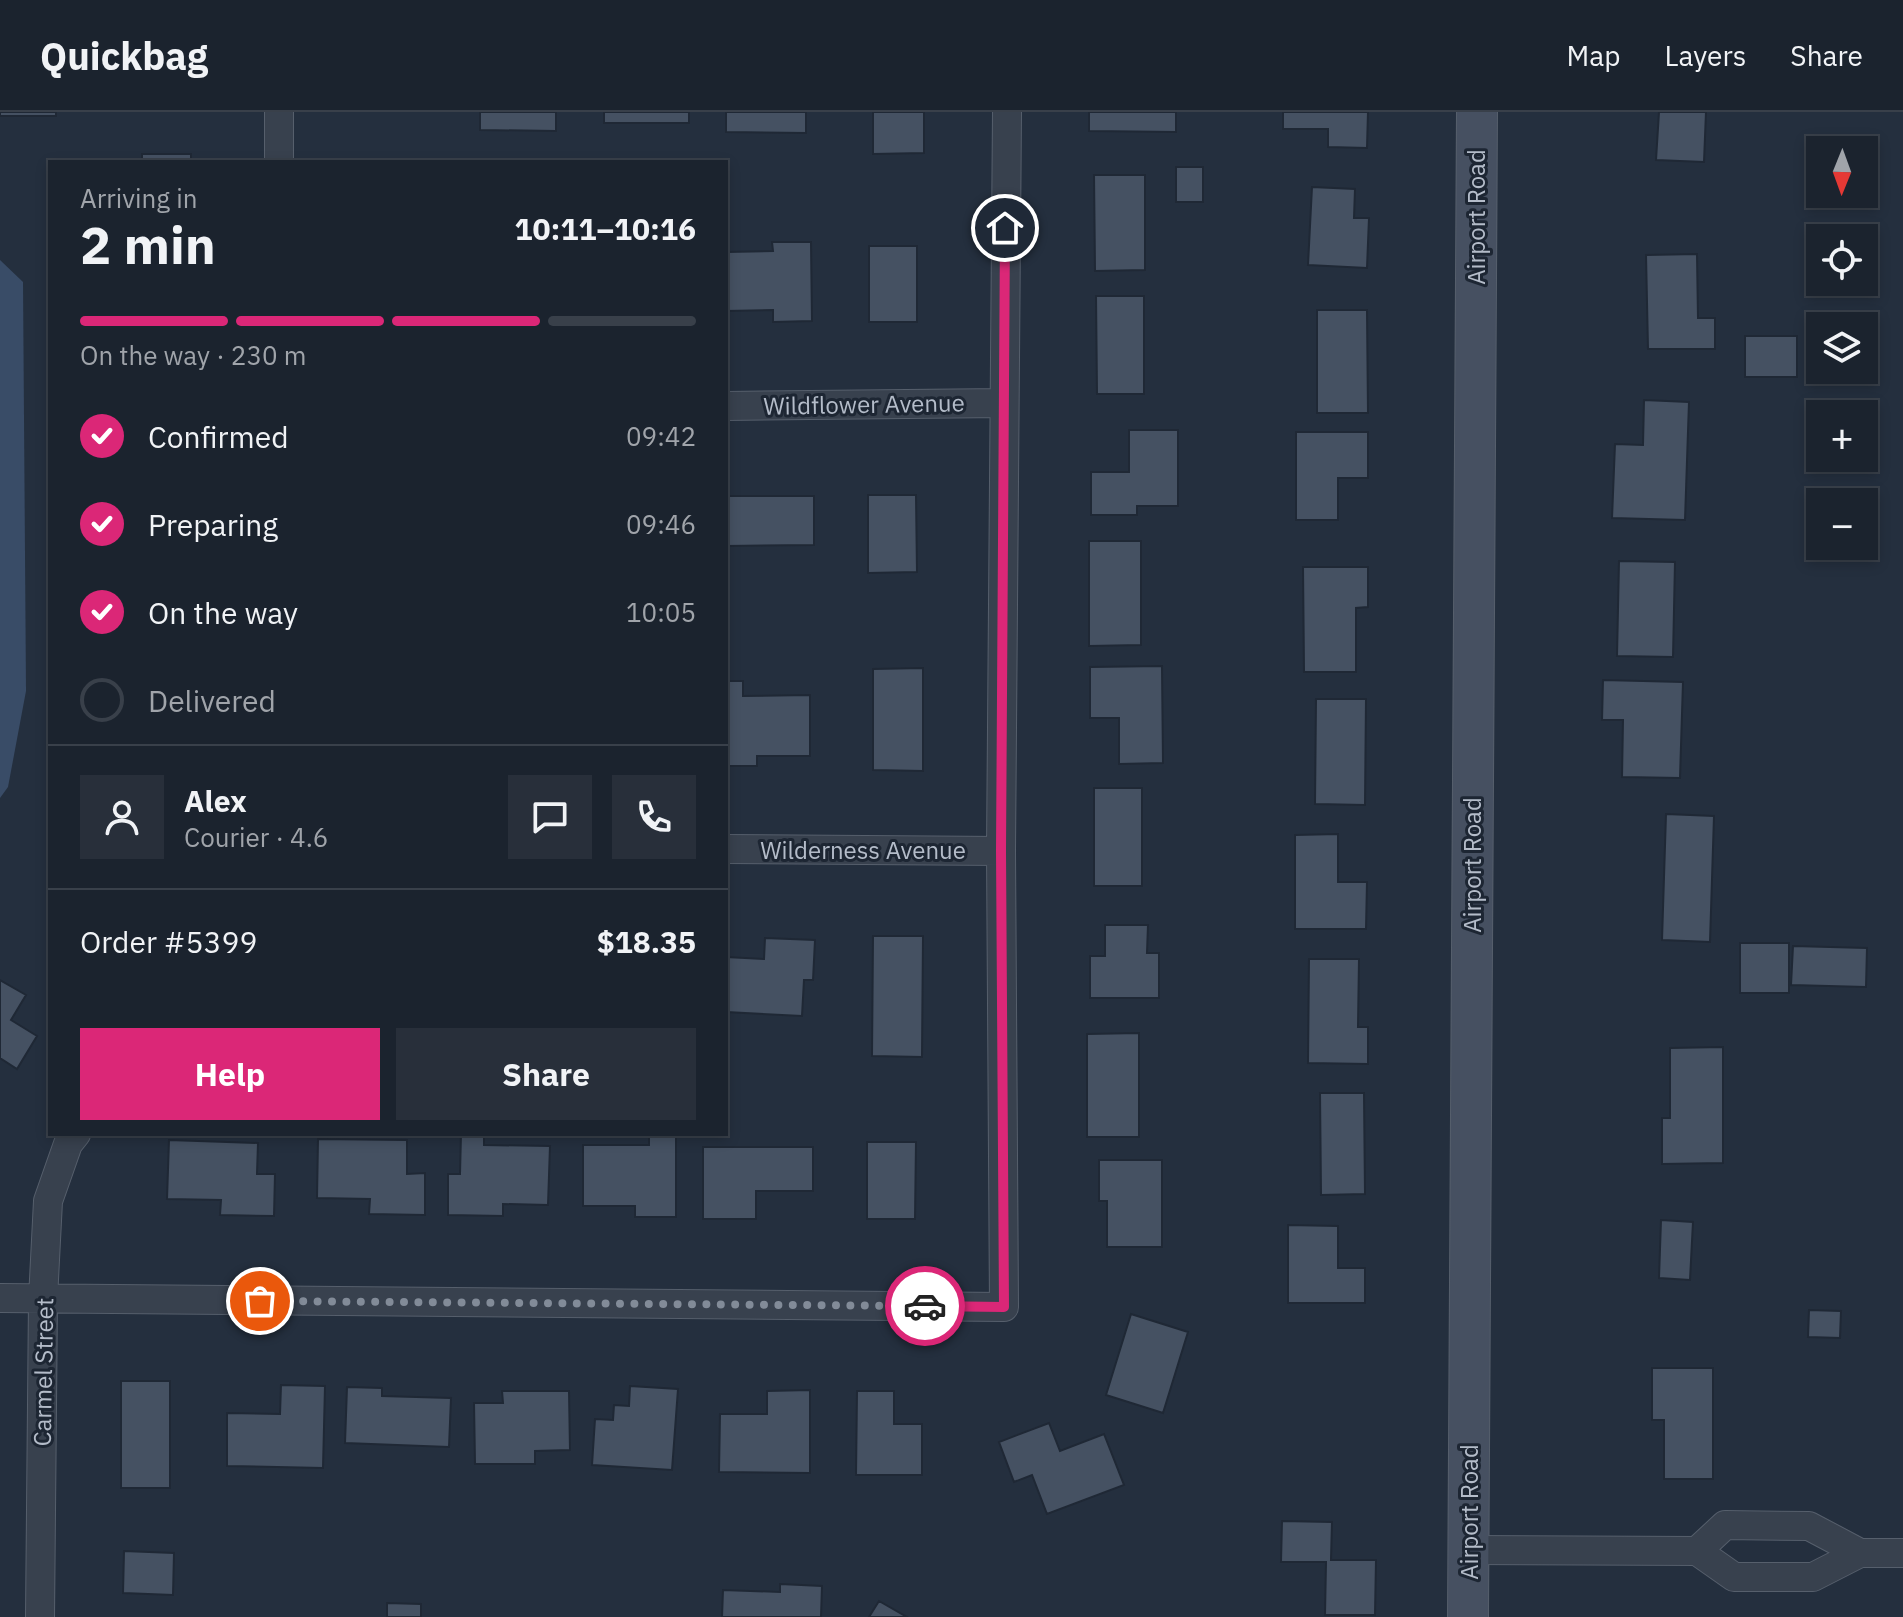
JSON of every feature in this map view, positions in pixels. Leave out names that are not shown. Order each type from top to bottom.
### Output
[{"type":"main road","name":"Airport Road","points":[[1468,1617],[1477,112]]},
{"type":"street","points":[[279,112],[279,160]]},
{"type":"street","points":[[0,1298],[1004,1307],[1001,851],[1007,112]]},
{"type":"street","name":"Wildflower Avenue","points":[[728,406],[1003,403]]},
{"type":"street","name":"Wilderness Avenue","points":[[728,849],[1001,851]]},
{"type":"street","name":"Carmel Street","points":[[40,1617],[43,1299],[48,1201],[68,1144],[74,1136]]},
{"type":"street","points":[[1697,1551],[1725,1525],[1809,1526],[1860,1553]]},
{"type":"street","points":[[1468,1550],[1697,1551],[1734,1577],[1813,1577],[1860,1553],[1903,1553]]},
{"type":"water","points":[[0,260],[23,282],[26,691],[8,787],[0,798]]},
{"type":"building","points":[[0,112],[56,112],[56,116],[0,116]]},
{"type":"building","points":[[480,112],[556,112],[556,131],[480,130]]},
{"type":"building","points":[[604,112],[689,112],[689,123],[604,123]]},
{"type":"building","points":[[726,112],[806,112],[806,133],[726,132]]},
{"type":"building","points":[[873,112],[924,112],[924,153],[873,154]]},
{"type":"building","points":[[1089,112],[1176,112],[1176,132],[1089,131]]},
{"type":"building","points":[[1283,112],[1368,112],[1367,148],[1328,147],[1328,129],[1283,129]]},
{"type":"building","points":[[1659,112],[1706,112],[1704,162],[1656,160]]},
{"type":"building","points":[[142,154],[191,154],[191,160],[142,160]]},
{"type":"building","points":[[1176,167],[1203,167],[1203,202],[1176,202]]},
{"type":"building","points":[[1094,175],[1145,175],[1145,270],[1095,271]]},
{"type":"building","points":[[1312,187],[1355,189],[1354,218],[1369,218],[1367,268],[1308,265]]},
{"type":"building","points":[[772,242],[811,242],[812,321],[773,322],[773,310],[728,311],[728,252],[773,251]]},
{"type":"building","points":[[869,246],[917,246],[917,322],[869,322]]},
{"type":"building","points":[[1697,254],[1698,318],[1715,318],[1715,349],[1648,349],[1646,255]]},
{"type":"building","points":[[1096,296],[1144,296],[1144,394],[1097,394]]},
{"type":"building","points":[[1317,310],[1367,310],[1368,413],[1317,413]]},
{"type":"building","points":[[1745,336],[1797,336],[1797,377],[1745,377]]},
{"type":"building","points":[[1644,400],[1689,402],[1685,520],[1612,518],[1615,444],[1643,445]]},
{"type":"building","points":[[1129,430],[1178,430],[1178,506],[1137,506],[1137,515],[1091,515],[1091,472],[1129,472]]},
{"type":"building","points":[[1296,432],[1368,432],[1368,478],[1338,478],[1338,520],[1296,520]]},
{"type":"building","points":[[868,495],[916,495],[917,572],[868,573]]},
{"type":"building","points":[[728,496],[814,496],[814,545],[728,546]]},
{"type":"building","points":[[1089,541],[1141,541],[1141,645],[1089,646]]},
{"type":"building","points":[[1619,561],[1675,562],[1673,657],[1617,656]]},
{"type":"building","points":[[1303,567],[1368,567],[1368,607],[1356,608],[1356,672],[1304,672]]},
{"type":"building","points":[[1162,666],[1163,763],[1119,764],[1119,718],[1090,718],[1090,667]]},
{"type":"building","points":[[923,668],[923,771],[873,770],[873,669]]},
{"type":"building","points":[[1603,680],[1683,682],[1680,778],[1622,777],[1623,720],[1602,720]]},
{"type":"building","points":[[728,681],[743,681],[743,696],[810,695],[810,756],[757,756],[757,766],[728,766]]},
{"type":"building","points":[[1316,699],[1366,699],[1365,805],[1315,804]]},
{"type":"building","points":[[1094,788],[1142,788],[1142,886],[1094,886]]},
{"type":"building","points":[[1666,814],[1714,816],[1710,942],[1662,940]]},
{"type":"building","points":[[1338,834],[1338,882],[1367,882],[1366,929],[1295,929],[1295,835]]},
{"type":"building","points":[[1105,925],[1148,925],[1147,953],[1159,953],[1159,998],[1090,998],[1090,956],[1105,956]]},
{"type":"building","points":[[873,936],[923,936],[922,1057],[872,1056]]},
{"type":"building","points":[[765,938],[815,940],[813,980],[804,980],[802,1016],[728,1012],[728,957],[764,959]]},
{"type":"building","points":[[1740,943],[1789,943],[1789,993],[1740,993]]},
{"type":"building","points":[[1793,946],[1867,948],[1866,987],[1791,985]]},
{"type":"building","points":[[1309,959],[1359,959],[1358,1027],[1368,1027],[1368,1064],[1308,1063]]},
{"type":"building","points":[[0,980],[26,995],[11,1020],[37,1036],[17,1069],[0,1058]]},
{"type":"building","points":[[1139,1033],[1139,1137],[1087,1137],[1087,1034]]},
{"type":"building","points":[[1723,1047],[1723,1163],[1662,1164],[1662,1118],[1670,1118],[1670,1048]]},
{"type":"building","points":[[1320,1093],[1364,1093],[1365,1194],[1321,1195]]},
{"type":"building","points":[[461,1136],[484,1136],[484,1145],[550,1146],[548,1205],[503,1204],[503,1216],[448,1215],[448,1174],[460,1174]]},
{"type":"building","points":[[649,1136],[676,1136],[676,1217],[635,1217],[635,1206],[583,1206],[583,1145],[649,1145]]},
{"type":"building","points":[[318,1139],[407,1140],[407,1174],[425,1173],[425,1215],[369,1214],[370,1199],[317,1198]]},
{"type":"building","points":[[169,1140],[258,1143],[257,1174],[275,1174],[274,1216],[220,1215],[221,1200],[167,1199]]},
{"type":"building","points":[[867,1142],[916,1142],[915,1219],[867,1219]]},
{"type":"building","points":[[703,1147],[813,1147],[813,1191],[756,1191],[756,1219],[703,1219]]},
{"type":"building","points":[[1099,1160],[1162,1160],[1162,1247],[1107,1247],[1107,1201],[1099,1201]]},
{"type":"building","points":[[1661,1220],[1693,1222],[1690,1280],[1659,1278]]},
{"type":"building","points":[[1288,1225],[1338,1226],[1338,1268],[1365,1268],[1365,1303],[1288,1303]]},
{"type":"building","points":[[1809,1310],[1841,1311],[1840,1338],[1808,1337]]},
{"type":"building","points":[[1131,1314],[1188,1332],[1163,1413],[1106,1395]]},
{"type":"building","points":[[1652,1368],[1713,1368],[1713,1479],[1664,1479],[1664,1420],[1652,1420]]},
{"type":"building","points":[[121,1381],[170,1381],[170,1488],[121,1488]]},
{"type":"building","points":[[281,1385],[325,1386],[323,1468],[227,1466],[227,1413],[280,1414]]},
{"type":"building","points":[[630,1386],[678,1389],[672,1470],[592,1465],[595,1419],[613,1420],[614,1405],[629,1406]]},
{"type":"building","points":[[347,1387],[382,1388],[382,1396],[451,1398],[449,1447],[345,1443]]},
{"type":"building","points":[[810,1390],[810,1473],[719,1472],[720,1414],[767,1414],[767,1391]]},
{"type":"building","points":[[502,1391],[569,1391],[570,1450],[535,1451],[535,1464],[475,1464],[474,1403],[503,1403]]},
{"type":"building","points":[[857,1391],[894,1391],[894,1424],[922,1424],[922,1475],[856,1475]]},
{"type":"building","points":[[1049,1423],[1060,1451],[1104,1434],[1124,1485],[1047,1514],[1032,1475],[1014,1482],[999,1442]]},
{"type":"building","points":[[1282,1521],[1332,1522],[1331,1560],[1376,1560],[1375,1615],[1325,1615],[1326,1562],[1281,1562]]},
{"type":"building","points":[[124,1551],[174,1553],[173,1595],[123,1593]]},
{"type":"building","points":[[780,1584],[822,1586],[821,1617],[722,1617],[723,1590],[780,1592]]},
{"type":"building","points":[[879,1601],[907,1617],[869,1617]]},
{"type":"building","points":[[387,1603],[421,1604],[421,1617],[387,1617]]},
{"type":"way so far","points":[[260,1301],[925,1306]]},
{"type":"route","points":[[925,1306],[1004,1307],[1001,851],[1005,228]]}]
